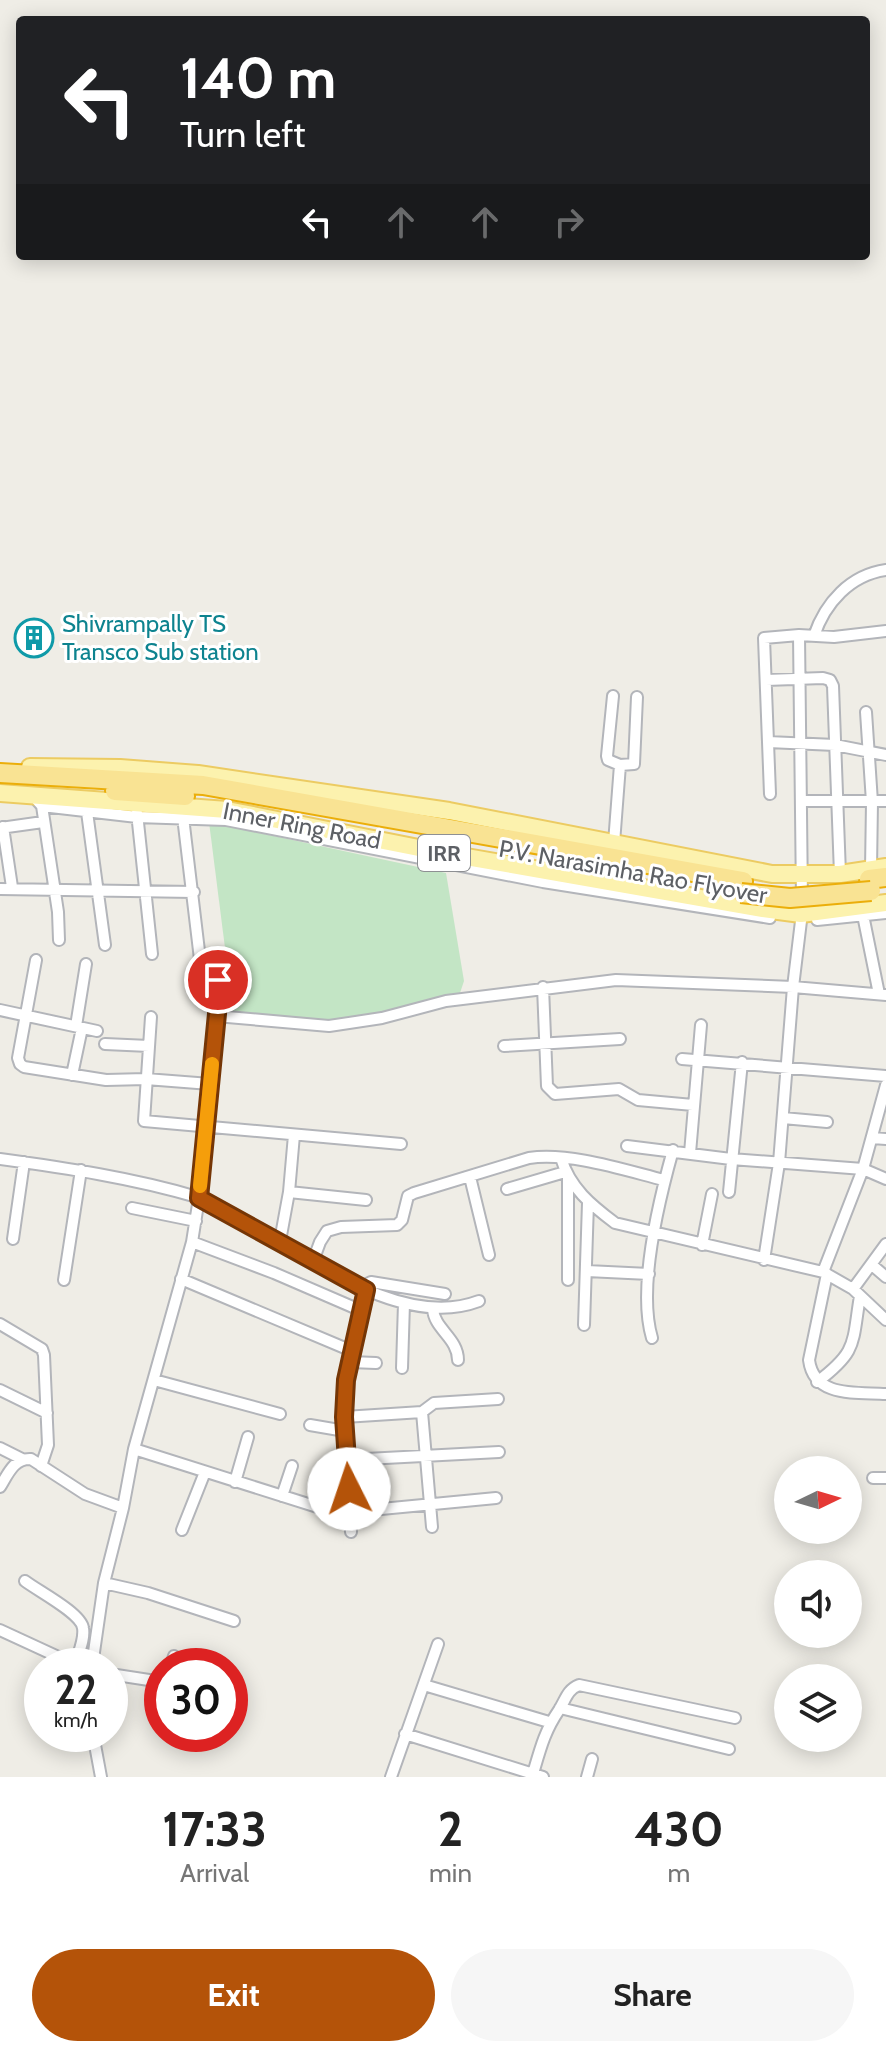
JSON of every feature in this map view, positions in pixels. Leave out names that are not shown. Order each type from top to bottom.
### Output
[{"type":"highway","name":"P.V. Narasimha Rao Flyover","points":[[0,770],[215,787],[769,885],[817,885],[881,871]]},
{"type":"highway","name":"P.V. Narasimha Rao Flyover","points":[[0,785],[154,793],[251,804],[766,897],[818,897],[886,889]]},
{"type":"main road","name":"Inner Ring Road","points":[[0,770],[120,768],[198,774],[449,811],[772,874],[803,876],[881,871]]},
{"type":"main road","name":"Inner Ring Road","points":[[0,793],[38,802],[137,810],[227,810],[801,918],[886,903]]},
{"type":"street","points":[[814,636],[821,616],[854,581],[886,570]]},
{"type":"street","points":[[770,794],[764,638],[886,631]]},
{"type":"street","points":[[764,1260],[779,1163],[801,918],[799,635]]},
{"type":"street","points":[[766,680],[830,680],[833,686],[840,874]]},
{"type":"street","points":[[613,696],[607,756],[608,760],[620,765],[634,764],[637,697]]},
{"type":"street","points":[[866,712],[872,802],[881,871]]},
{"type":"street","points":[[768,742],[835,745],[886,755]]},
{"type":"street","points":[[614,843],[620,765]]},
{"type":"street","points":[[802,801],[886,801]]},
{"type":"street","points":[[59,940],[54,889],[38,802],[87,812],[137,810],[226,820],[543,882],[801,918],[886,913]]},
{"type":"street","points":[[137,810],[152,954]]},
{"type":"street","points":[[87,812],[105,945]]},
{"type":"street","points":[[95,1648],[104,1583],[134,1449],[192,1242],[199,1198],[220,981],[205,980],[202,976],[183,817]]},
{"type":"street","points":[[12,887],[2,828],[43,822]]},
{"type":"street","points":[[0,889],[194,892]]},
{"type":"street","points":[[216,1016],[329,1026],[382,1018],[446,1001],[616,980],[882,994],[863,915]]},
{"type":"street","points":[[36,960],[18,1058],[24,1067],[106,1080],[146,1079],[210,1084]]},
{"type":"street","points":[[72,1075],[86,964]]},
{"type":"street","points":[[543,987],[549,1092],[619,1089],[638,1100],[693,1105]]},
{"type":"street","points":[[0,1010],[97,1031]]},
{"type":"street","points":[[151,1017],[144,1121],[149,1124],[206,1126],[401,1144]]},
{"type":"street","points":[[690,1153],[701,1025]]},
{"type":"street","points":[[504,1046],[620,1039]]},
{"type":"street","points":[[105,1044],[149,1046]]},
{"type":"street","points":[[682,1059],[886,1076]]},
{"type":"street","points":[[729,1192],[742,1062]]},
{"type":"street","points":[[885,1093],[863,1169],[825,1273],[809,1360],[817,1382],[830,1389],[886,1394]]},
{"type":"street","points":[[783,1118],[827,1122]]},
{"type":"street","points":[[280,1241],[289,1192],[294,1135]]},
{"type":"street","points":[[872,1138],[886,1139]]},
{"type":"street","points":[[627,1146],[731,1159],[863,1169],[886,1179]]},
{"type":"street","points":[[652,1338],[645,1316],[649,1274],[664,1180],[673,1150]]},
{"type":"street","points":[[313,1261],[327,1231],[341,1227],[397,1225],[402,1220],[408,1196],[529,1158],[561,1158],[664,1180]]},
{"type":"street","points":[[561,1158],[567,1175],[588,1203],[615,1223],[825,1273],[856,1293],[886,1320]]},
{"type":"street","points":[[0,1159],[81,1170],[199,1198],[366,1290],[404,1303],[433,1309],[463,1307],[479,1301]]},
{"type":"street","points":[[13,1239],[24,1162]]},
{"type":"street","points":[[64,1280],[81,1170]]},
{"type":"street","points":[[507,1189],[567,1175]]},
{"type":"street","points":[[567,1175],[568,1280]]},
{"type":"street","points":[[470,1177],[489,1255]]},
{"type":"street","points":[[289,1192],[366,1200]]},
{"type":"street","points":[[702,1245],[712,1194]]},
{"type":"street","points":[[584,1325],[588,1203]]},
{"type":"street","points":[[132,1208],[196,1221]]},
{"type":"street","points":[[192,1242],[362,1311]]},
{"type":"street","points":[[817,1382],[848,1356],[853,1342],[856,1293],[886,1244]]},
{"type":"street","points":[[872,1265],[886,1277]]},
{"type":"street","points":[[587,1271],[649,1274]]},
{"type":"street","points":[[181,1279],[351,1357],[376,1363]]},
{"type":"street","points":[[351,1532],[344,1417],[346,1380],[367,1284],[371,1282],[445,1294]]},
{"type":"street","points":[[402,1368],[404,1303]]},
{"type":"street","points":[[433,1309],[435,1322],[457,1349],[458,1360]]},
{"type":"street","points":[[1,1328],[42,1349],[46,1362],[48,1445],[41,1466]]},
{"type":"street","points":[[154,1380],[280,1414]]},
{"type":"street","points":[[0,1390],[47,1413]]},
{"type":"street","points":[[344,1417],[422,1412],[434,1403],[498,1399]]},
{"type":"street","points":[[422,1412],[432,1527]]},
{"type":"street","points":[[310,1425],[345,1431]]},
{"type":"street","points":[[235,1482],[248,1437]]},
{"type":"street","points":[[0,1448],[22,1459],[31,1459],[85,1494],[123,1508]]},
{"type":"street","points":[[134,1449],[327,1510],[350,1512],[496,1498]]},
{"type":"street","points":[[329,1466],[347,1462],[499,1452]]},
{"type":"street","points":[[0,1487],[22,1459]]},
{"type":"street","points":[[282,1496],[292,1466]]},
{"type":"street","points":[[182,1530],[205,1472]]},
{"type":"street","points":[[873,1478],[886,1478]]},
{"type":"street","points":[[25,1581],[77,1616],[83,1625],[80,1648]]},
{"type":"street","points":[[104,1583],[148,1593],[234,1621]]},
{"type":"street","points":[[0,1630],[39,1648]]},
{"type":"street","points":[[391,1777],[438,1644]]},
{"type":"street","points":[[424,1685],[549,1722]]},
{"type":"street","points":[[405,1734],[536,1776],[549,1722],[571,1688],[588,1685],[735,1718]]},
{"type":"street","points":[[560,1708],[729,1749]]},
{"type":"street","points":[[96,1752],[101,1777]]},
{"type":"street","points":[[587,1777],[592,1759]]},
{"type":"green space","points":[[209,822],[446,873],[464,981],[458,999],[350,1023],[233,1011]]},
{"type":"slow traffic","points":[[200,1186],[212,1064]]},
{"type":"place","name":"Shivrampally TS Transco Sub station","points":[[34,638]]},
{"type":"route","points":[[218,980],[199,1198],[366,1290],[346,1380],[344,1417],[349,1489]]}]
